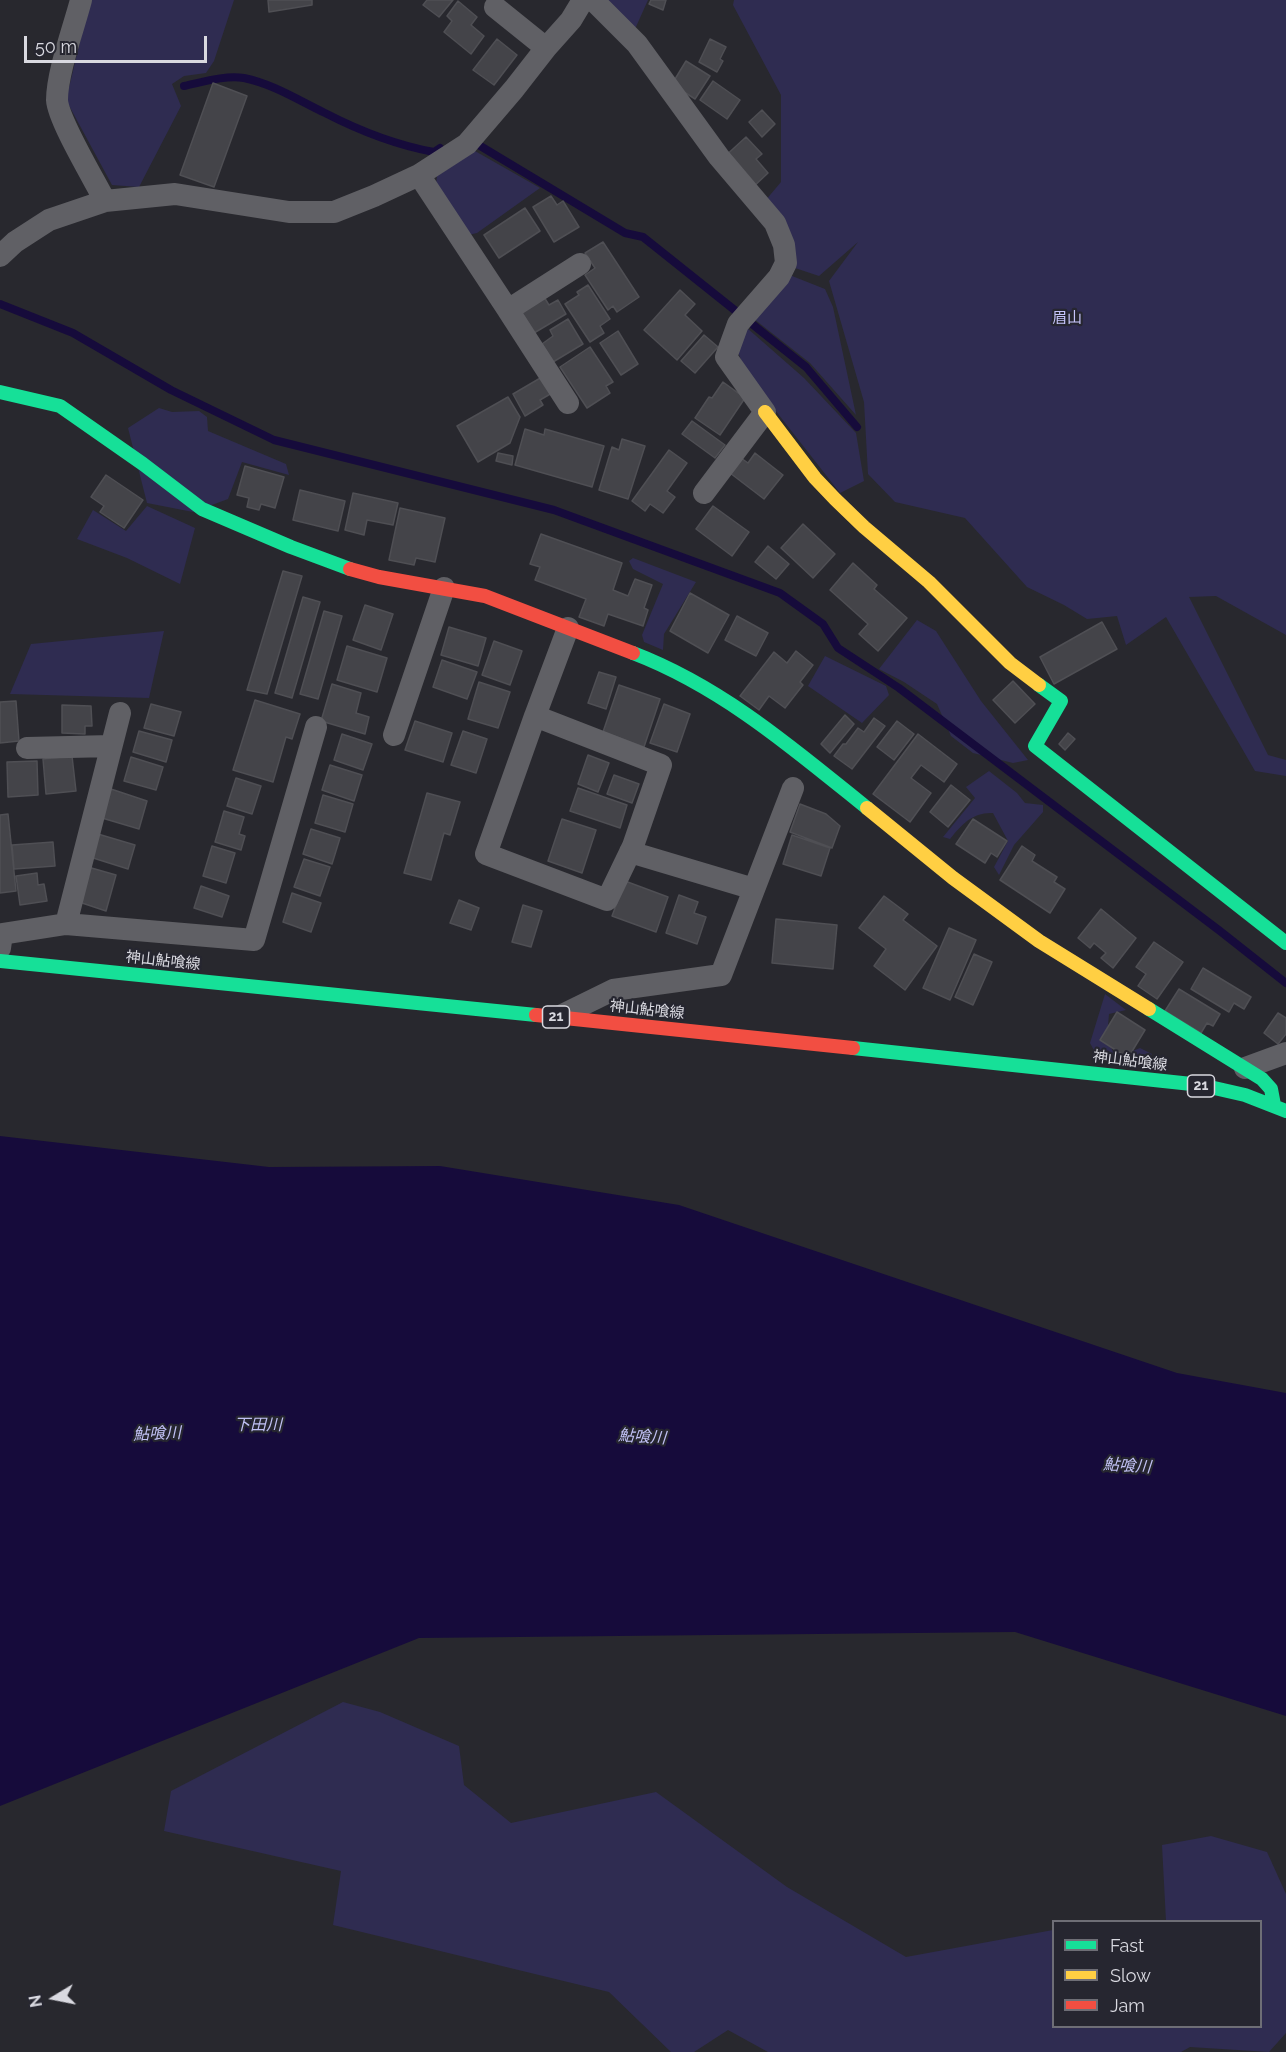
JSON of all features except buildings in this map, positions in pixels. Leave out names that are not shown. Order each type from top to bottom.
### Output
[{"type":"street","points":[[81,0],[62,69],[57,101],[62,118],[105,201]]},
{"type":"street","points":[[0,256],[15,242],[49,220],[105,201],[175,194],[289,212],[334,212],[374,196],[419,175],[466,144],[571,20],[583,0]]},
{"type":"street","points":[[593,0],[637,44],[719,158],[775,223],[784,245],[786,263],[779,277],[738,324],[726,357],[765,412],[815,478],[835,499],[929,582],[1010,663],[1061,701],[1035,746],[1286,943]]},
{"type":"street","points":[[495,6],[546,48]]},
{"type":"street","points":[[419,175],[568,403]]},
{"type":"street","points":[[508,310],[580,264]]},
{"type":"street","points":[[0,392],[60,406],[202,509],[331,563],[379,577],[485,596],[656,662],[719,695],[782,739],[953,878],[1039,941],[1262,1078],[1271,1089],[1280,1108]]},
{"type":"street","points":[[704,493],[765,412]]},
{"type":"street","points":[[394,735],[444,588]]},
{"type":"street","points":[[535,716],[661,765],[630,852],[607,900],[486,854],[535,716],[568,628]]},
{"type":"street","points":[[66,924],[120,713]]},
{"type":"street","points":[[1,938],[66,924],[254,940],[316,727]]},
{"type":"street","points":[[27,748],[111,746]]},
{"type":"street","points":[[557,1017],[613,990],[721,975],[793,788]]},
{"type":"street","points":[[630,852],[754,889]]},
{"type":"street","name":"神山鮎喰線","points":[[0,961],[1112,1074],[1209,1087],[1280,1108]]},
{"type":"street","points":[[1245,1068],[1286,1053]]},
{"type":"green space","points":[[90,0],[234,0],[214,61],[206,73],[184,76],[172,84],[181,106],[139,187],[112,185],[66,100]]},
{"type":"green space","points":[[606,0],[648,0],[635,29]]},
{"type":"green space","name":"眉山","points":[[734,0],[1286,0],[1286,635],[1216,596],[1189,597],[1268,755],[1286,760],[1286,776],[1255,771],[1166,617],[1126,645],[1117,616],[1087,619],[1027,587],[965,518],[895,502],[868,474],[864,402],[829,281],[858,242],[819,276],[795,268],[765,201],[781,182],[781,95],[733,5]]},
{"type":"green space","points":[[475,151],[540,188],[477,233],[468,235],[436,185],[437,176]]},
{"type":"green space","points":[[787,274],[825,289],[833,307],[856,415],[810,363],[754,319]]},
{"type":"green space","points":[[747,328],[804,378],[856,433],[864,481],[840,493],[746,373],[738,352]]},
{"type":"green space","points":[[159,408],[172,412],[199,411],[207,417],[208,431],[286,464],[289,475],[242,462],[228,499],[193,512],[147,503],[128,428]]},
{"type":"green space","points":[[147,506],[195,528],[180,584],[127,558],[77,539],[93,510],[126,531]]},
{"type":"green space","points":[[633,558],[696,582],[664,634],[663,650],[644,642],[642,635],[663,584],[633,569],[629,561]]},
{"type":"green space","points":[[917,620],[936,631],[981,701],[1028,760],[1013,763],[973,753],[951,736],[937,704],[879,669]]},
{"type":"green space","points":[[164,631],[149,698],[10,694],[31,644]]},
{"type":"green space","points":[[825,656],[886,686],[889,695],[862,723],[808,686]]},
{"type":"green space","points":[[989,771],[1017,793],[1025,803],[1043,805],[1043,812],[1014,845],[999,875],[994,867],[1008,841],[993,813],[974,817],[950,839],[943,837],[975,798],[966,787]]},
{"type":"green space","points":[[1105,994],[1126,1010],[1109,1014],[1107,1037],[1113,1052],[1128,1053],[1140,1048],[1152,1054],[1144,1065],[1097,1056],[1090,1043]]},
{"type":"green space","points":[[343,1702],[380,1712],[459,1746],[464,1785],[511,1823],[656,1792],[787,1887],[906,1957],[1052,1930],[1052,2028],[1262,2028],[1262,1920],[1166,1920],[1162,1845],[1211,1836],[1267,1852],[1286,1894],[1286,2033],[1269,2052],[1190,2047],[1181,2052],[768,2052],[728,2030],[694,2052],[671,2052],[609,1992],[333,1925],[341,1871],[164,1831],[171,1791]]},
{"type":"water","name":"下田川","points":[[0,1136],[269,1167],[440,1166],[679,1205],[1177,1373],[1286,1393],[1286,1716],[1015,1632],[419,1638],[0,1806]]},
{"type":"waterway","points":[[184,86],[222,78],[244,78],[275,88],[338,120],[378,137],[434,152],[440,148]]},
{"type":"waterway","points":[[472,141],[625,233],[643,237],[806,367],[857,427]]},
{"type":"waterway","points":[[0,304],[73,333],[171,390],[274,440],[554,510],[780,593],[823,624],[838,648],[899,688],[1286,983]]},
{"type":"traffic: fast","points":[[0,392],[60,406],[202,509],[350,569]]},
{"type":"traffic: fast","points":[[633,653],[666,667],[727,701],[784,742],[867,808]]},
{"type":"traffic: fast","points":[[1039,685],[1061,701],[1035,746],[1286,943]]},
{"type":"traffic: fast","points":[[0,961],[536,1015]]},
{"type":"traffic: fast","points":[[1149,1009],[1262,1079],[1271,1089],[1274,1105]]},
{"type":"traffic: fast","points":[[853,1048],[1201,1085],[1245,1095],[1286,1111]]},
{"type":"traffic: slow","points":[[765,412],[815,478],[835,499],[929,582],[1010,663],[1039,685]]},
{"type":"traffic: slow","points":[[867,808],[953,878],[1039,941],[1149,1009]]},
{"type":"traffic: jam","points":[[350,569],[379,577],[485,596],[633,653]]},
{"type":"traffic: jam","points":[[536,1015],[853,1048]]},
{"type":"water label","name":"鮎喰川","points":[[157,1434]]},
{"type":"water label","name":"鮎喰川","points":[[642,1437]]},
{"type":"water label","name":"鮎喰川","points":[[1127,1466]]}]
